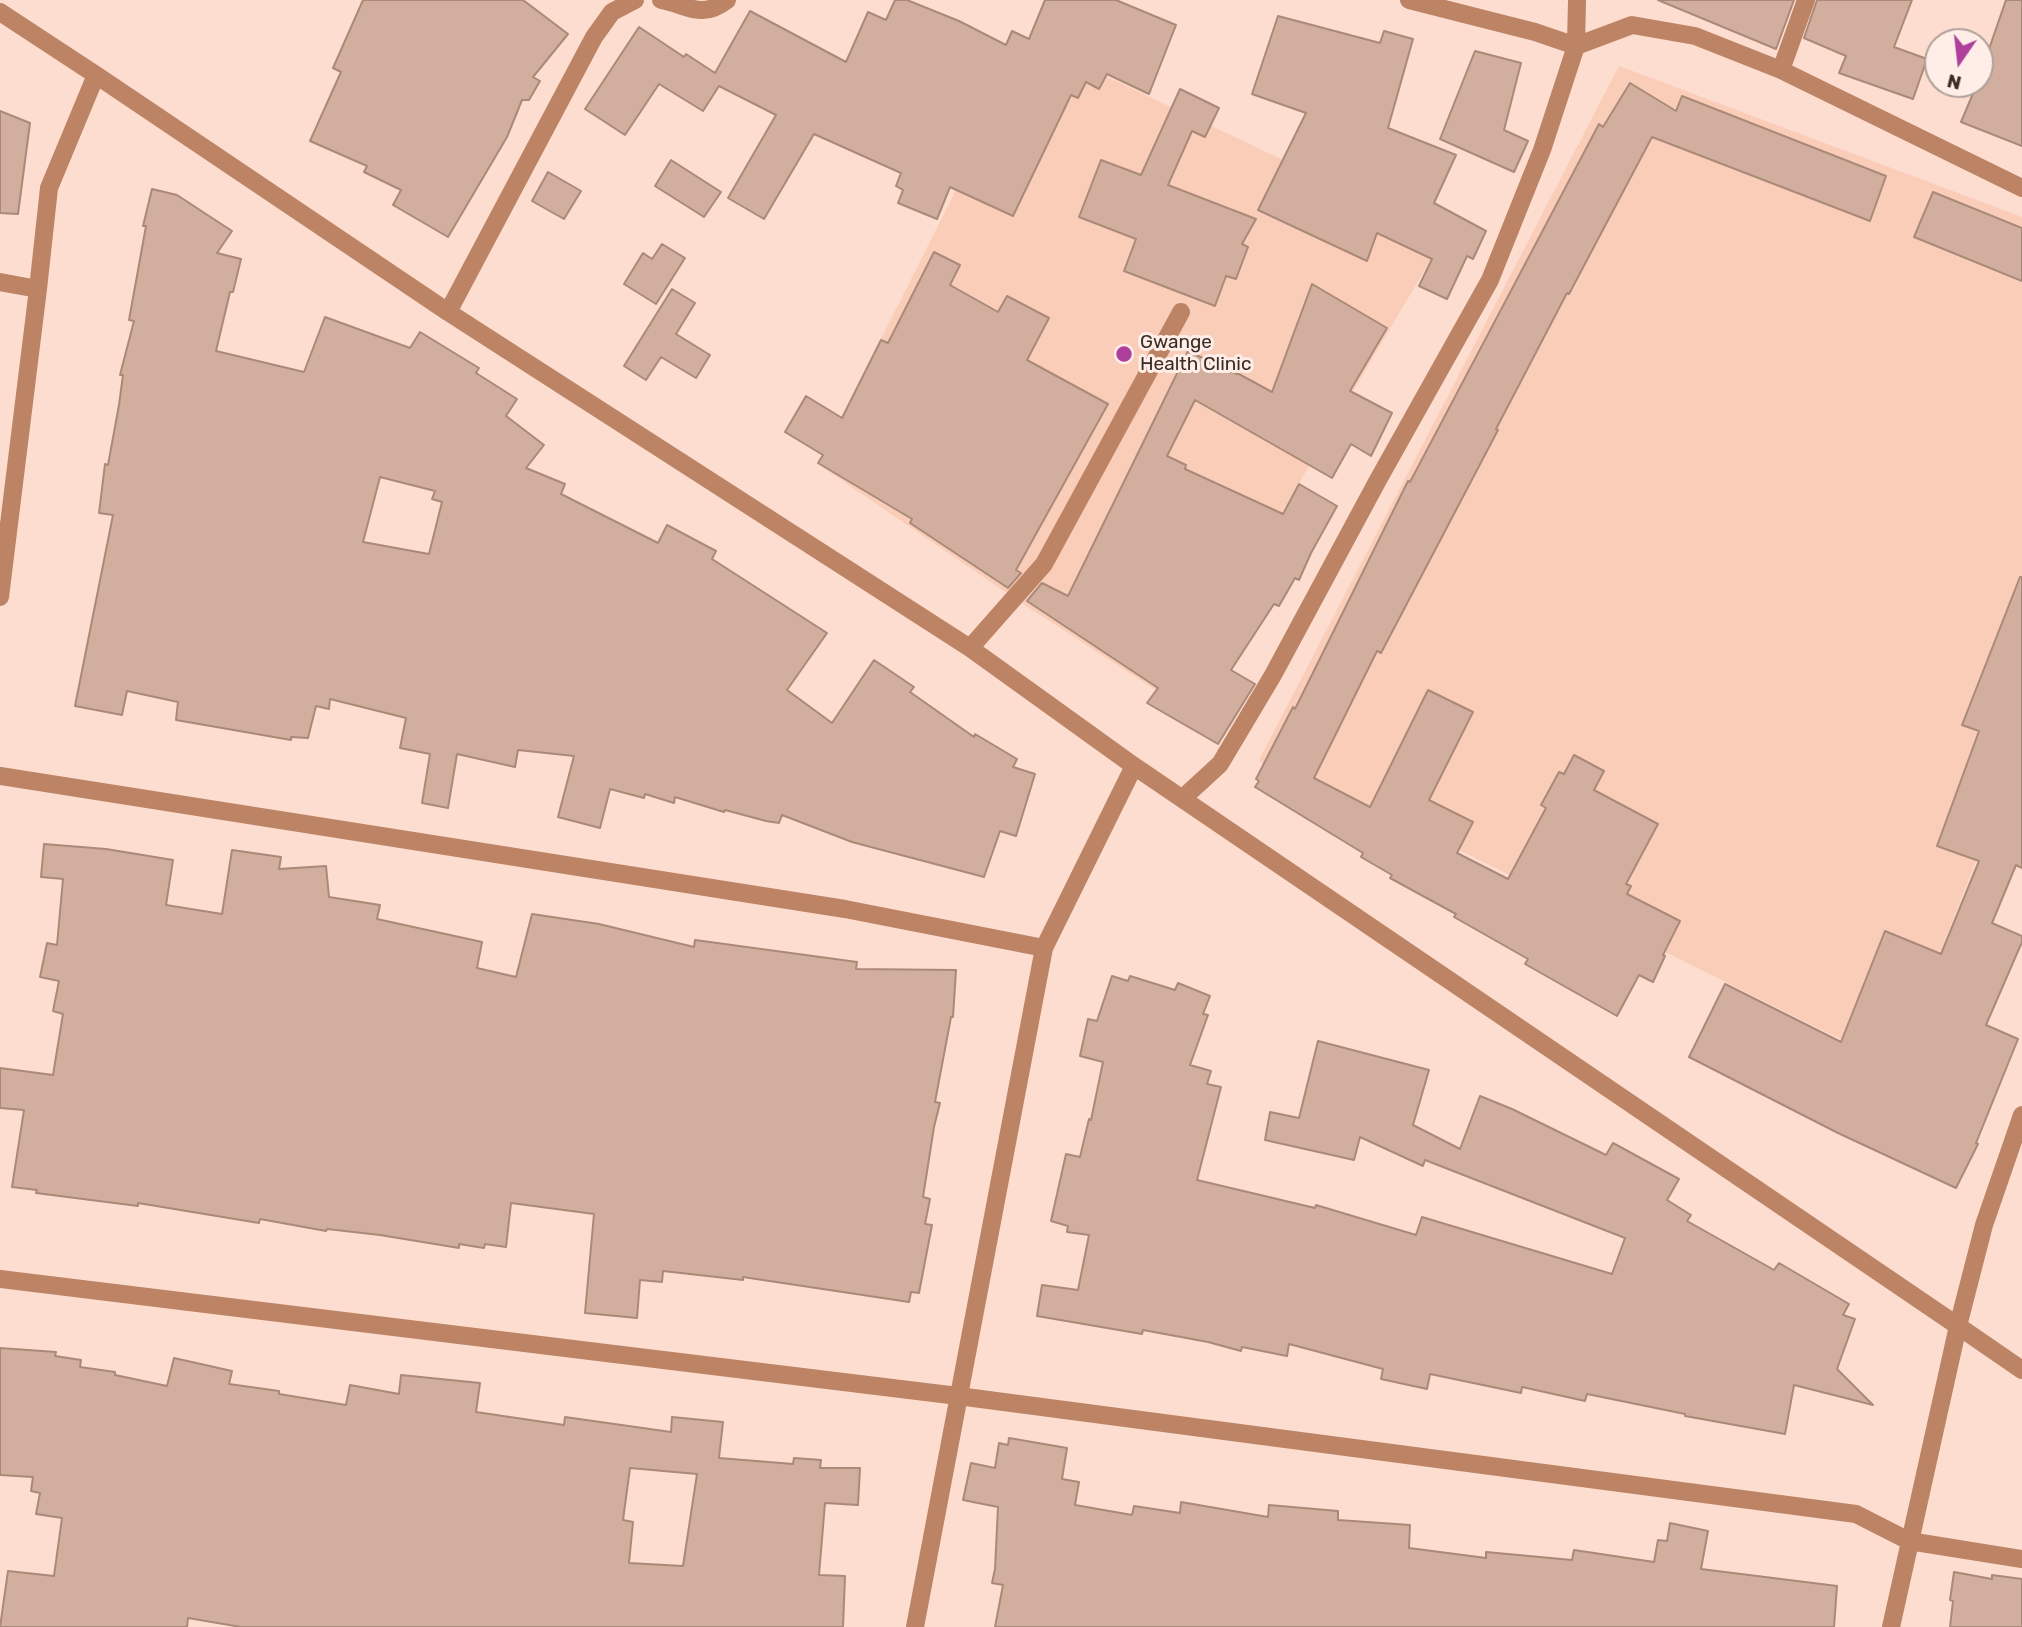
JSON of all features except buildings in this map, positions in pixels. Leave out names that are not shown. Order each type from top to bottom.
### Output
[{"type":"street","points":[[448,312],[594,37],[612,12],[635,0]]},
{"type":"street","points":[[661,0],[696,12],[716,8],[727,0]]},
{"type":"street","points":[[1409,0],[1535,32],[1576,46],[1632,25],[1695,36],[1781,70],[2022,188]]},
{"type":"street","points":[[1183,798],[1220,764],[1253,709],[1490,280],[1542,150],[1576,46],[1577,0]]},
{"type":"street","points":[[1781,70],[1806,0]]},
{"type":"street","points":[[0,12],[448,312],[970,648],[1134,766],[2022,1370]]},
{"type":"street","points":[[0,597],[48,188],[96,75]]},
{"type":"street","points":[[0,282],[38,289]]},
{"type":"street","points":[[970,648],[1044,564],[1181,312]]},
{"type":"street","points":[[915,1627],[1044,948],[1134,766]]},
{"type":"street","points":[[0,776],[845,909],[1044,948]]},
{"type":"street","points":[[1891,1627],[1958,1326],[1984,1225],[2022,1115]]},
{"type":"street","points":[[0,1279],[958,1396],[1856,1514],[1909,1541],[2022,1559]]},
{"type":"shaded area","name":"Gwange Health Clinic","points":[[1031,41],[1345,189],[1440,244],[1171,700],[1014,598],[818,464]]},
{"type":"shaded area","points":[[1619,66],[2022,217],[2022,745],[1895,1066],[1294,766],[1267,768],[1259,760]]},
{"type":"place","name":"Gwange Health Clinic","points":[[1124,354]]}]
